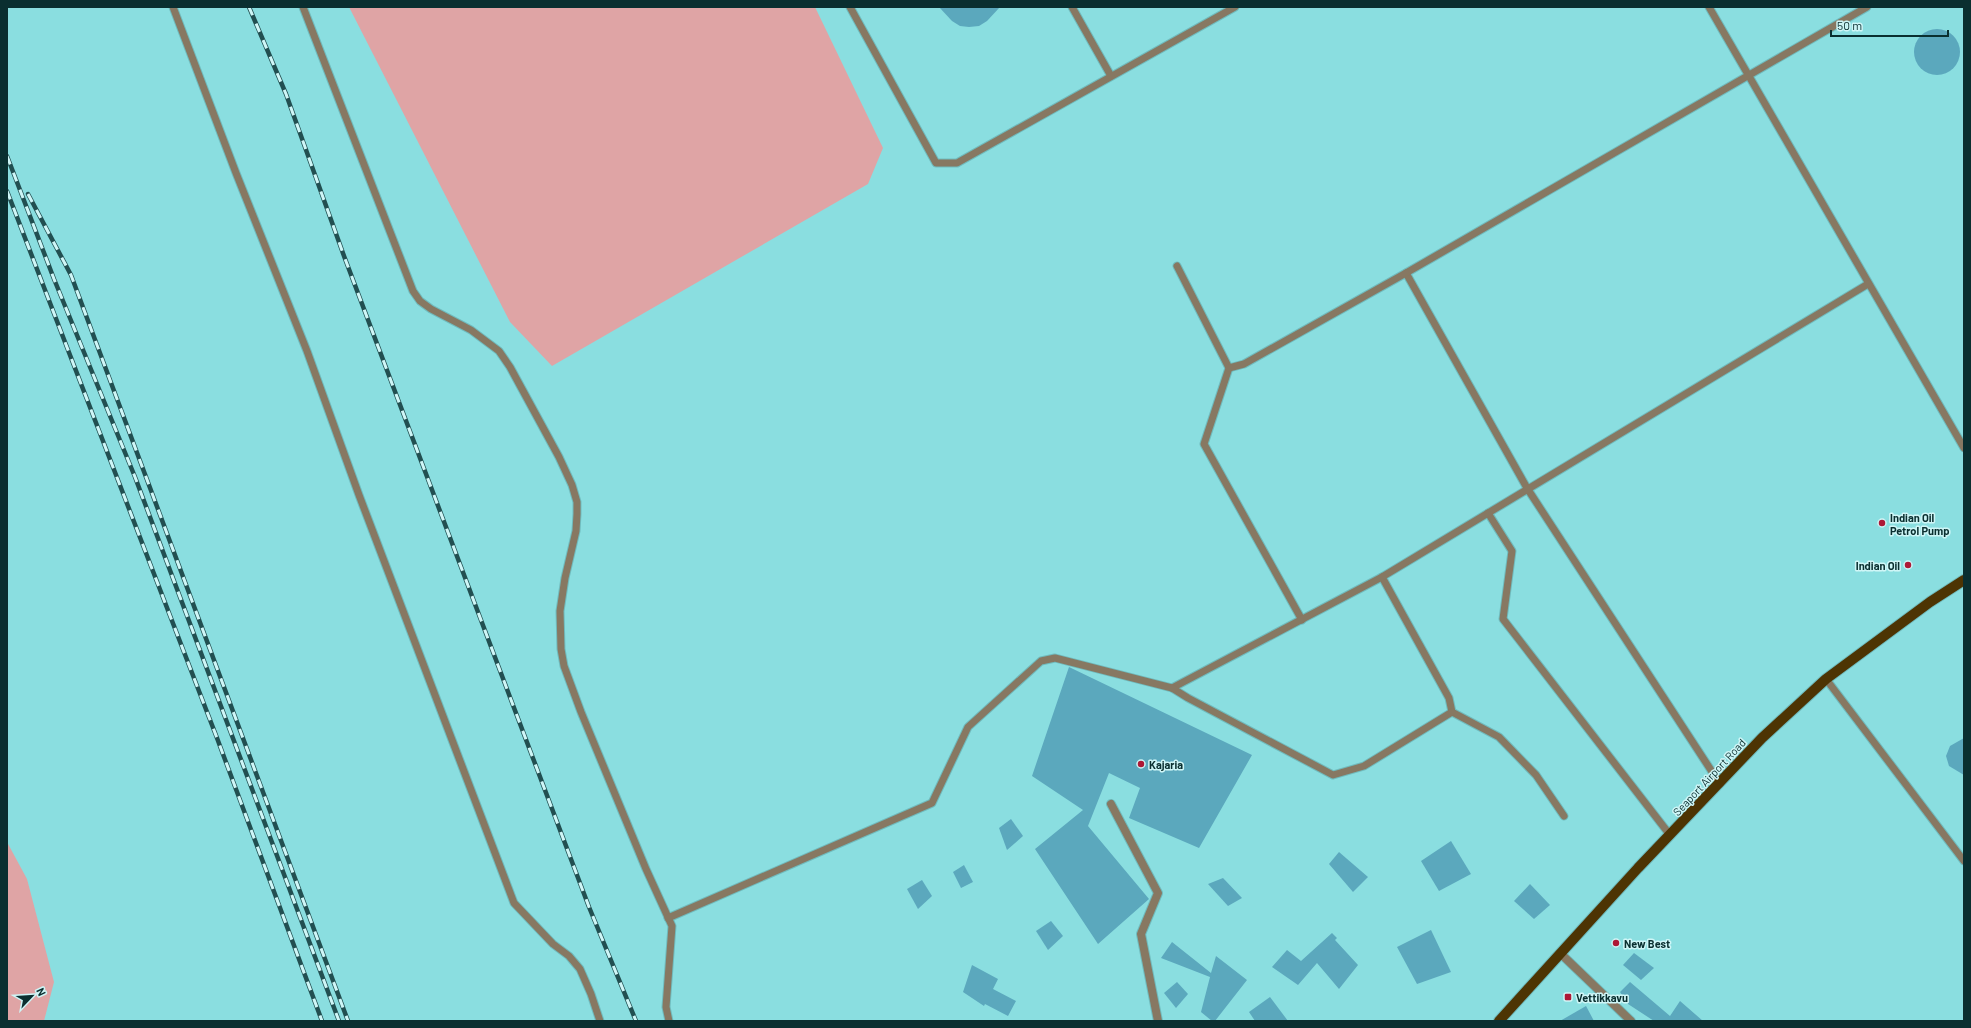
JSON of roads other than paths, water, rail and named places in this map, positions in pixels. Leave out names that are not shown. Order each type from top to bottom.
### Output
[{"type":"main road","name":"Seaport Airport Road","points":[[1499,1021],[1670,835],[1762,738],[1826,679],[1930,602],[1964,580]]},
{"type":"street","points":[[1111,804],[1158,893],[1141,934],[1158,1021]]},
{"type":"street","points":[[1560,954],[1631,1021]]},
{"type":"lane","points":[[173,7],[236,173],[307,351],[359,495],[514,903],[553,944],[569,956],[580,969],[591,994],[600,1021]]},
{"type":"lane","points":[[303,7],[413,291],[420,301],[431,310],[471,330],[499,351],[510,367],[559,456],[572,485],[577,502],[576,531],[565,578],[560,612],[560,632],[564,666],[581,712],[646,869],[672,926],[666,1007],[669,1021]]},
{"type":"lane","points":[[850,7],[936,163],[957,163],[1232,8]]},
{"type":"lane","points":[[1072,7],[1110,76]]},
{"type":"lane","points":[[1709,7],[1964,448]]},
{"type":"lane","points":[[1229,368],[1244,364],[1406,273],[1867,7]]},
{"type":"lane","points":[[1177,266],[1229,368],[1204,444],[1302,620]]},
{"type":"lane","points":[[1406,273],[1527,488],[1720,784]]},
{"type":"lane","points":[[1172,688],[1382,577],[1527,488],[1868,284]]},
{"type":"lane","points":[[1488,513],[1512,551],[1503,619],[1670,835]]},
{"type":"lane","points":[[1382,577],[1449,698],[1452,712],[1499,737],[1536,775],[1564,816]]},
{"type":"lane","points":[[668,918],[932,803],[968,727],[1041,661],[1055,658],[1172,688],[1333,775],[1364,766],[1452,712]]},
{"type":"lane","points":[[1826,679],[1964,861]]},
{"type":"lane","points":[[1957,852],[1964,847]]},
{"type":"railway","points":[[249,7],[286,94],[344,256],[589,907],[636,1021]]},
{"type":"railway","points":[[7,156],[54,279],[135,477],[339,1021]]},
{"type":"railway","points":[[7,191],[217,738],[322,1021]]},
{"type":"railway","points":[[28,194],[71,275],[348,1021]]},
{"type":"place","name":"Indian Oil Petrol Pump","points":[[1882,523]]},
{"type":"place","name":"Indian Oil","points":[[1908,565]]},
{"type":"place","name":"Kajaria","points":[[1141,764]]},
{"type":"place","name":"New Best","points":[[1616,943]]},
{"type":"place","name":"Vettikkavu","points":[[1568,997]]}]
